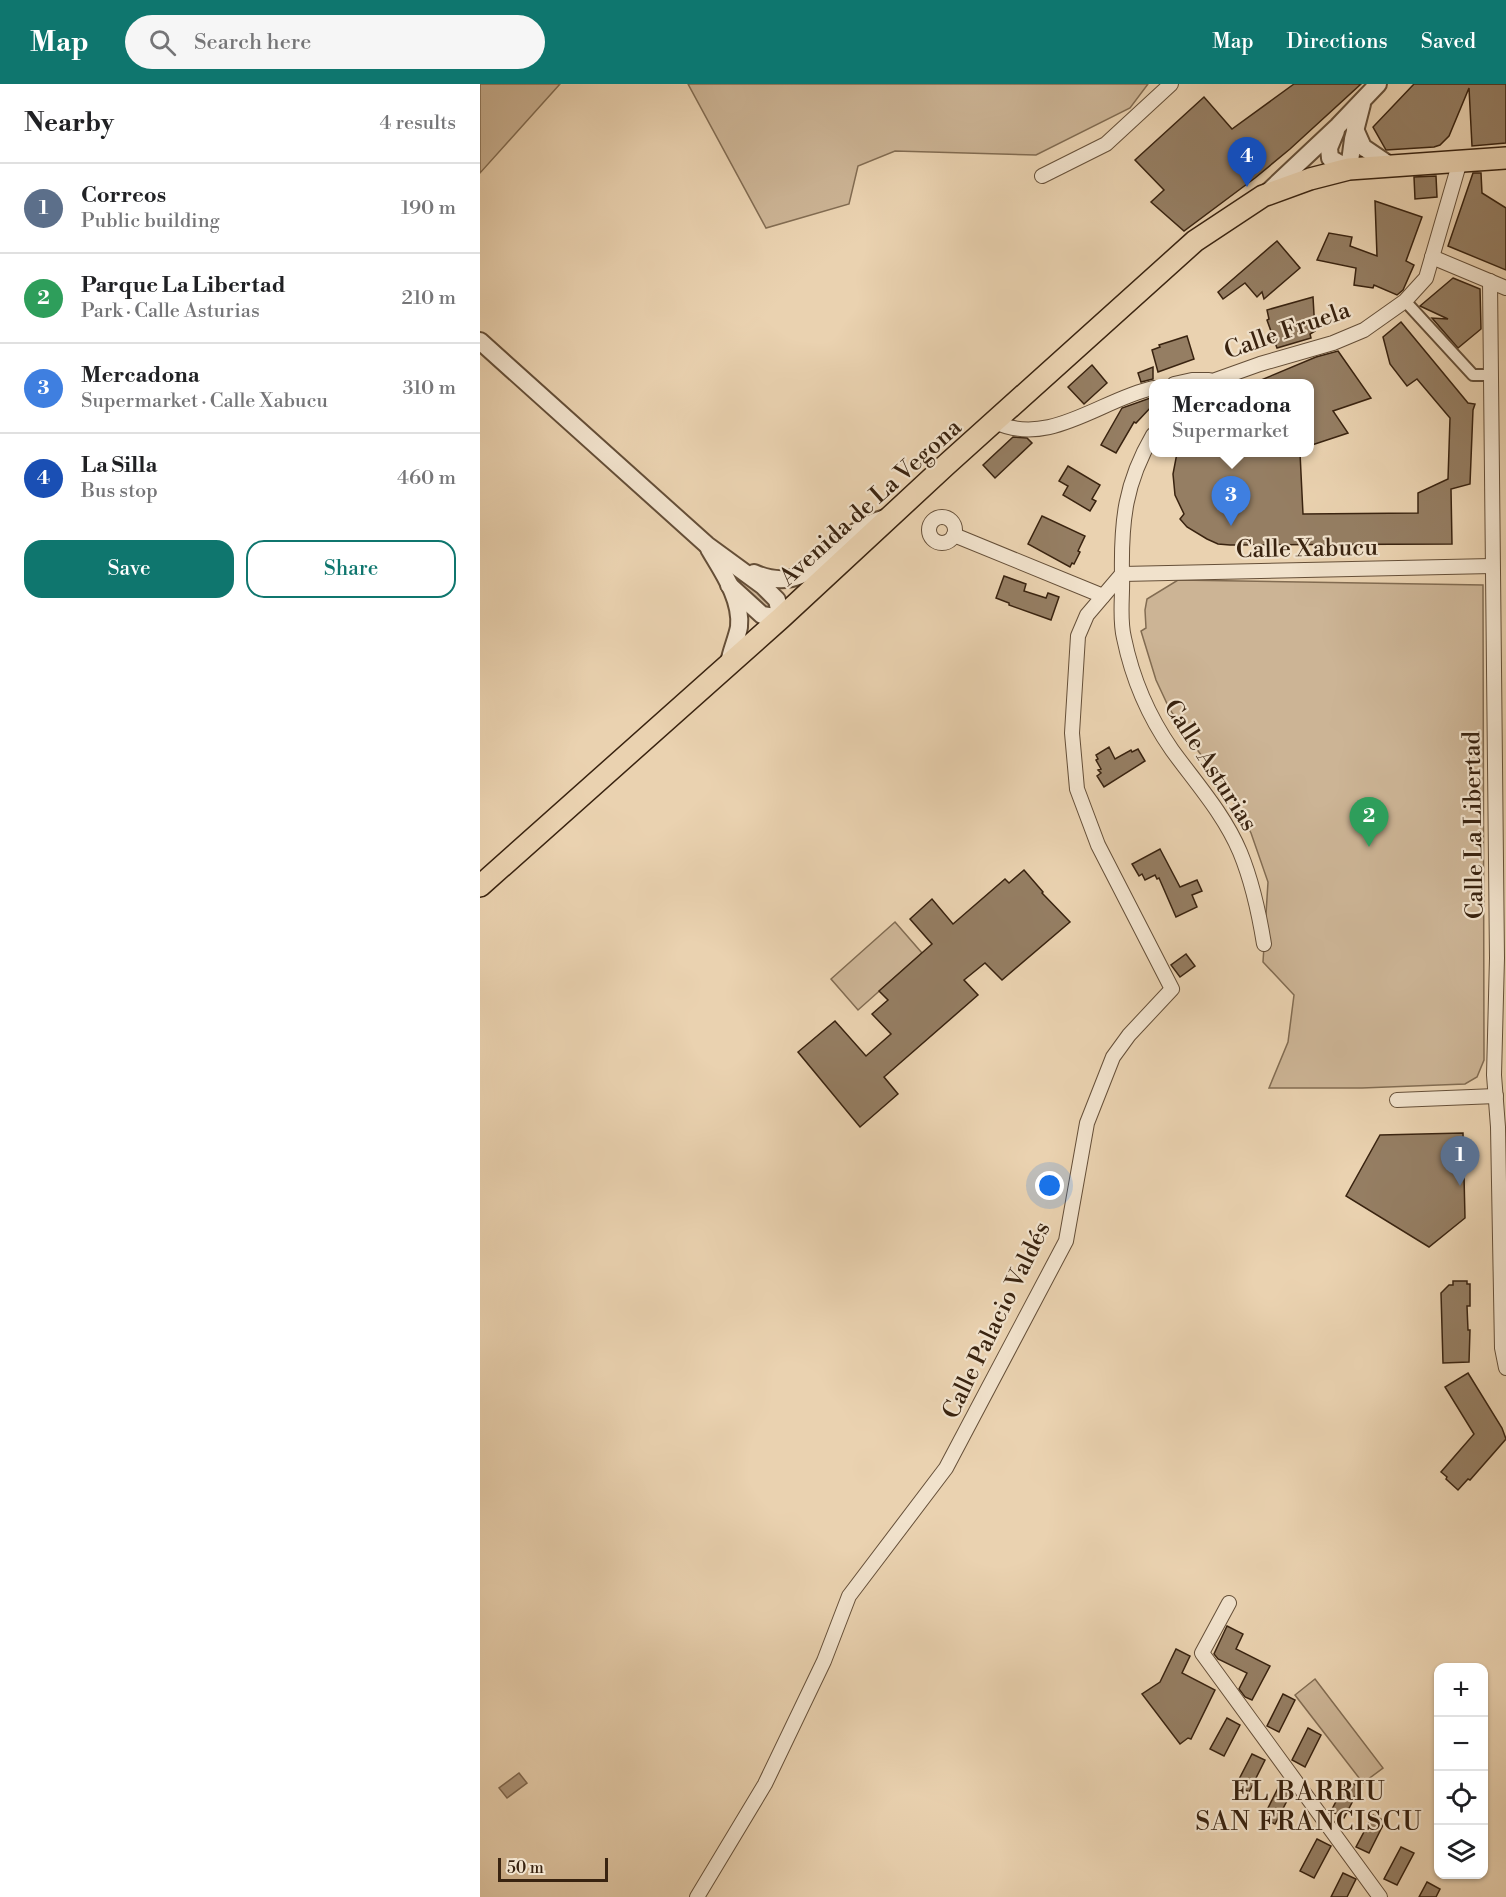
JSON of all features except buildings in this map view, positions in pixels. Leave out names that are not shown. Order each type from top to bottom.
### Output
[{"type":"main road","name":"Avenida de La Vegona","points":[[480,886],[781,618],[891,515],[1195,241],[1263,196],[1310,179],[1349,170],[1506,158]]},
{"type":"street","points":[[1042,176],[1106,144],[1171,84]]},
{"type":"street","points":[[1263,196],[1338,126],[1378,84]]},
{"type":"street","points":[[1338,126],[1329,148],[1330,158],[1349,170],[1355,129],[1363,100]]},
{"type":"street","points":[[1355,129],[1363,147],[1391,166]]},
{"type":"street","name":"Calle Fruela","points":[[1216,379],[1333,343],[1364,330],[1405,301],[1426,278],[1460,161]]},
{"type":"street","points":[[1432,257],[1506,288]]},
{"type":"street","name":"Calle La Libertad","points":[[1490,281],[1492,566],[1499,672],[1502,958],[1494,1075],[1502,1348],[1506,1368]]},
{"type":"street","points":[[1405,301],[1473,375],[1491,375]]},
{"type":"street","points":[[480,341],[707,545],[763,586],[777,600],[781,618],[762,615],[729,585]]},
{"type":"street","points":[[995,422],[1009,428],[1030,431],[1086,416],[1114,401],[1149,389]]},
{"type":"street","points":[[1122,574],[1121,541],[1125,505],[1135,471],[1149,443]]},
{"type":"street","points":[[736,565],[769,580],[803,575],[866,525],[891,515]]},
{"type":"street","points":[[954,535],[1103,596]]},
{"type":"street","points":[[707,545],[729,585],[738,608],[739,627],[729,663]]},
{"type":"street","name":"Calle Xabucu","points":[[1122,574],[1492,566]]},
{"type":"street","name":"Calle Palacio Valdés","points":[[697,1897],[765,1784],[824,1661],[849,1596],[946,1468],[1066,1241],[1087,1123],[1113,1058],[1129,1035],[1172,989],[1098,845],[1077,789],[1072,733],[1078,636],[1087,615],[1122,574]]},
{"type":"street","name":"Calle Asturias","points":[[1122,574],[1123,636],[1143,697],[1171,748],[1217,810],[1240,851],[1251,884],[1264,944]]},
{"type":"street","points":[[1397,1100],[1496,1096]]},
{"type":"street","points":[[1229,1603],[1202,1652],[1380,1897]]},
{"type":"shaded area","points":[[480,84],[560,84],[480,173]]},
{"type":"shaded area","points":[[688,84],[1148,84],[1130,108],[1036,155],[895,151],[858,166],[849,204],[766,228]]},
{"type":"shaded area","points":[[729,569],[768,599],[772,609],[764,610],[730,575]]},
{"type":"shaded area","points":[[1178,580],[1483,585],[1484,1060],[1477,1077],[1465,1084],[1362,1088],[1269,1088],[1288,1042],[1294,995],[1263,962],[1268,882],[1251,833],[1224,785],[1186,735],[1169,708],[1156,680],[1141,631],[1146,628],[1147,599]]},
{"type":"shaded area","points":[[895,922],[922,953],[858,1010],[831,979]]},
{"type":"shaded area","points":[[1315,1679],[1383,1768],[1363,1783],[1295,1695]]},
{"type":"shaded area","points":[[519,1773],[527,1783],[507,1798],[499,1788]]},
{"type":"place","name":"La Silla","points":[[1247,187]]},
{"type":"place","name":"Mercadona","points":[[1231,526]]},
{"type":"place","name":"Parque La Libertad","points":[[1369,847]]},
{"type":"place","name":"Correos","points":[[1460,1186]]},
{"type":"district","name":"EL BARRIU SAN FRANCISCU","points":[[1309,1806]]}]
